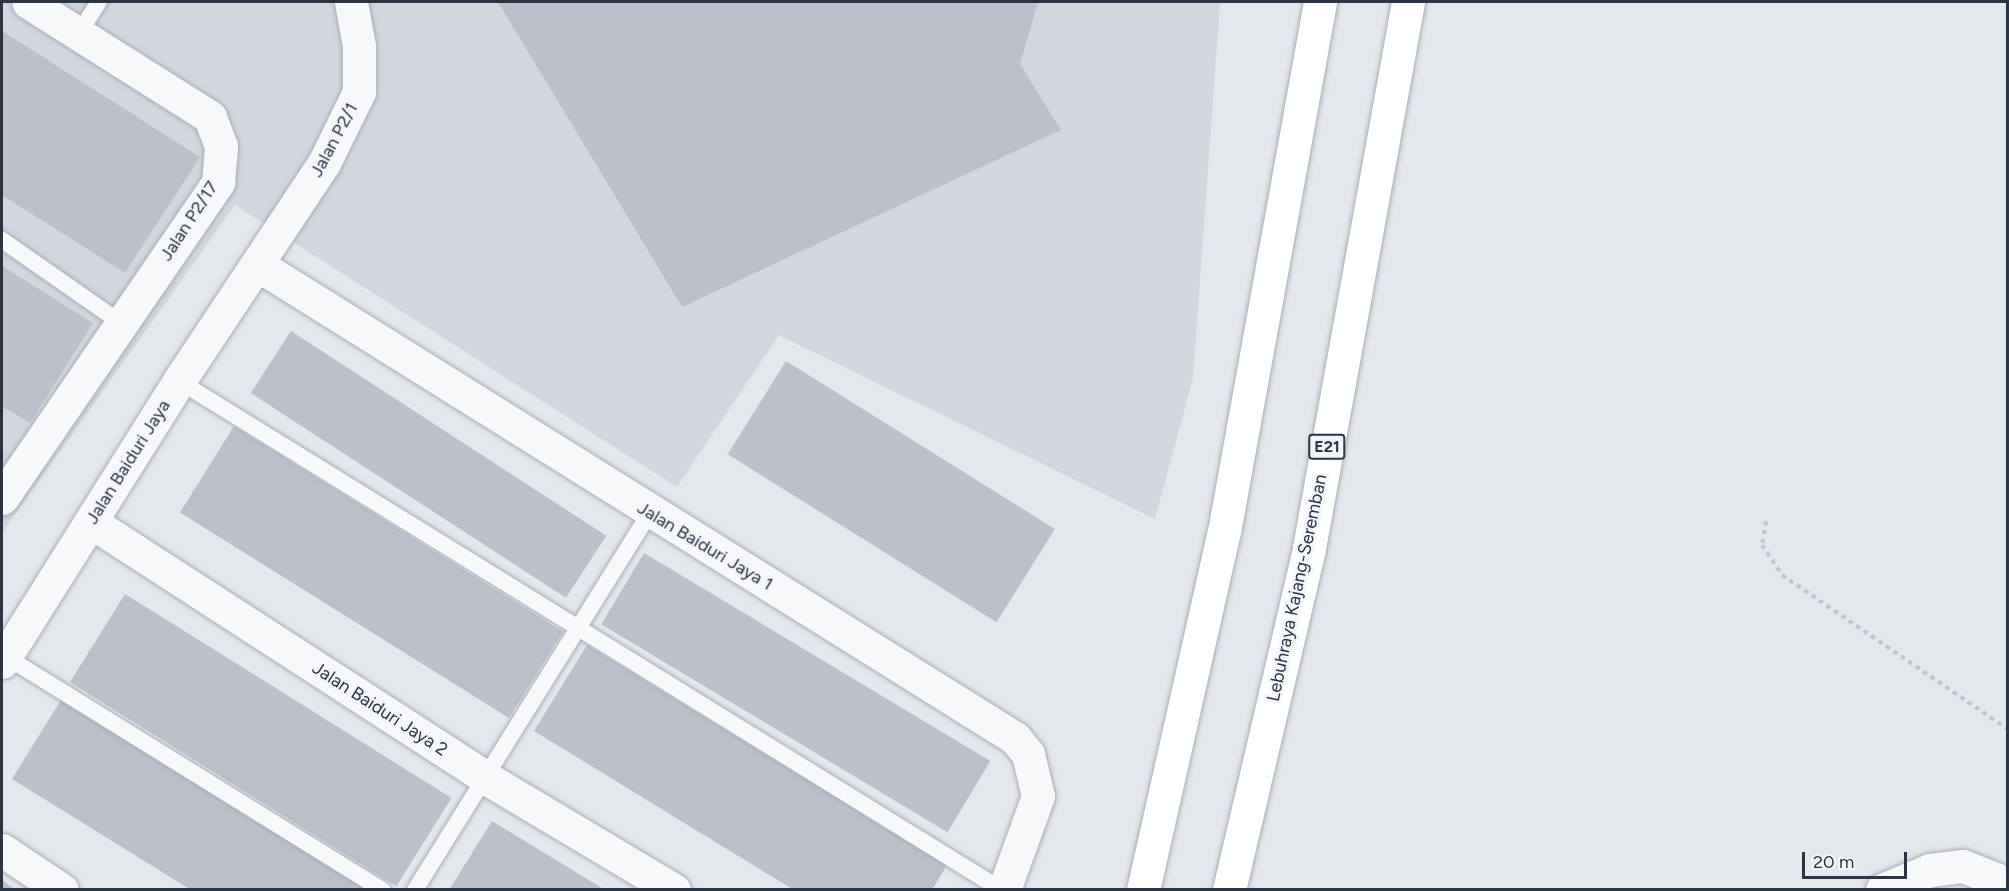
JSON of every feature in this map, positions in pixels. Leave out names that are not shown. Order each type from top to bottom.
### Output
[{"type":"highway","points":[[1143,890],[1224,532],[1320,2]]},
{"type":"highway","name":"Lebuhraya Kajang-Seremban","points":[[1229,890],[1309,548],[1408,2]]},
{"type":"street","name":"Jalan P2/17","points":[[3,494],[218,182],[221,146],[210,117],[28,2]]},
{"type":"street","name":"Jalan P2/1","points":[[258,265],[324,163],[359,92],[359,45],[351,2]]},
{"type":"street","name":"Jalan Baiduri Jaya","points":[[3,659],[179,381],[258,265]]},
{"type":"street","name":"Jalan Baiduri Jaya 1","points":[[258,265],[650,513],[1016,738],[1028,754],[1038,796],[1003,890]]},
{"type":"street","name":"Jalan Baiduri Jaya 2","points":[[91,522],[486,778],[674,890]]},
{"type":"street","points":[[2,850],[60,889]]},
{"type":"street","points":[[1882,890],[1930,870],[1963,866],[1996,879],[2000,890]]},
{"type":"lane","points":[[78,34],[99,2]]},
{"type":"lane","points":[[2,240],[121,323]]},
{"type":"lane","points":[[179,381],[1003,890]]},
{"type":"lane","points":[[414,890],[650,513]]},
{"type":"lane","points":[[3,659],[383,890]]},
{"type":"path","points":[[1766,521],[1762,545],[1782,575],[2007,729]]},
{"type":"shaded area","points":[[2,2],[1220,2],[1193,378],[1155,519],[779,335],[677,487],[235,205],[2,533]]},
{"type":"building","points":[[498,2],[1038,2],[1020,64],[1061,130],[682,307]]},
{"type":"building","points":[[2,31],[200,157],[125,273],[2,195]]},
{"type":"building","points":[[2,266],[93,323],[30,423],[2,406]]},
{"type":"building","points":[[291,331],[606,536],[566,598],[251,393]]},
{"type":"building","points":[[786,361],[1055,529],[997,622],[728,454]]},
{"type":"building","points":[[234,426],[563,632],[509,718],[180,513]]},
{"type":"building","points":[[644,553],[990,761],[948,832],[601,624]]},
{"type":"building","points":[[125,594],[451,798],[396,886],[70,682]]},
{"type":"building","points":[[587,645],[947,865],[932,890],[794,890],[534,731]]},
{"type":"building","points":[[61,700],[367,890],[191,890],[12,779]]},
{"type":"building","points":[[492,821],[584,877],[605,890],[449,890]]},
{"type":"building","points":[[2,880],[16,890],[2,890]]}]
